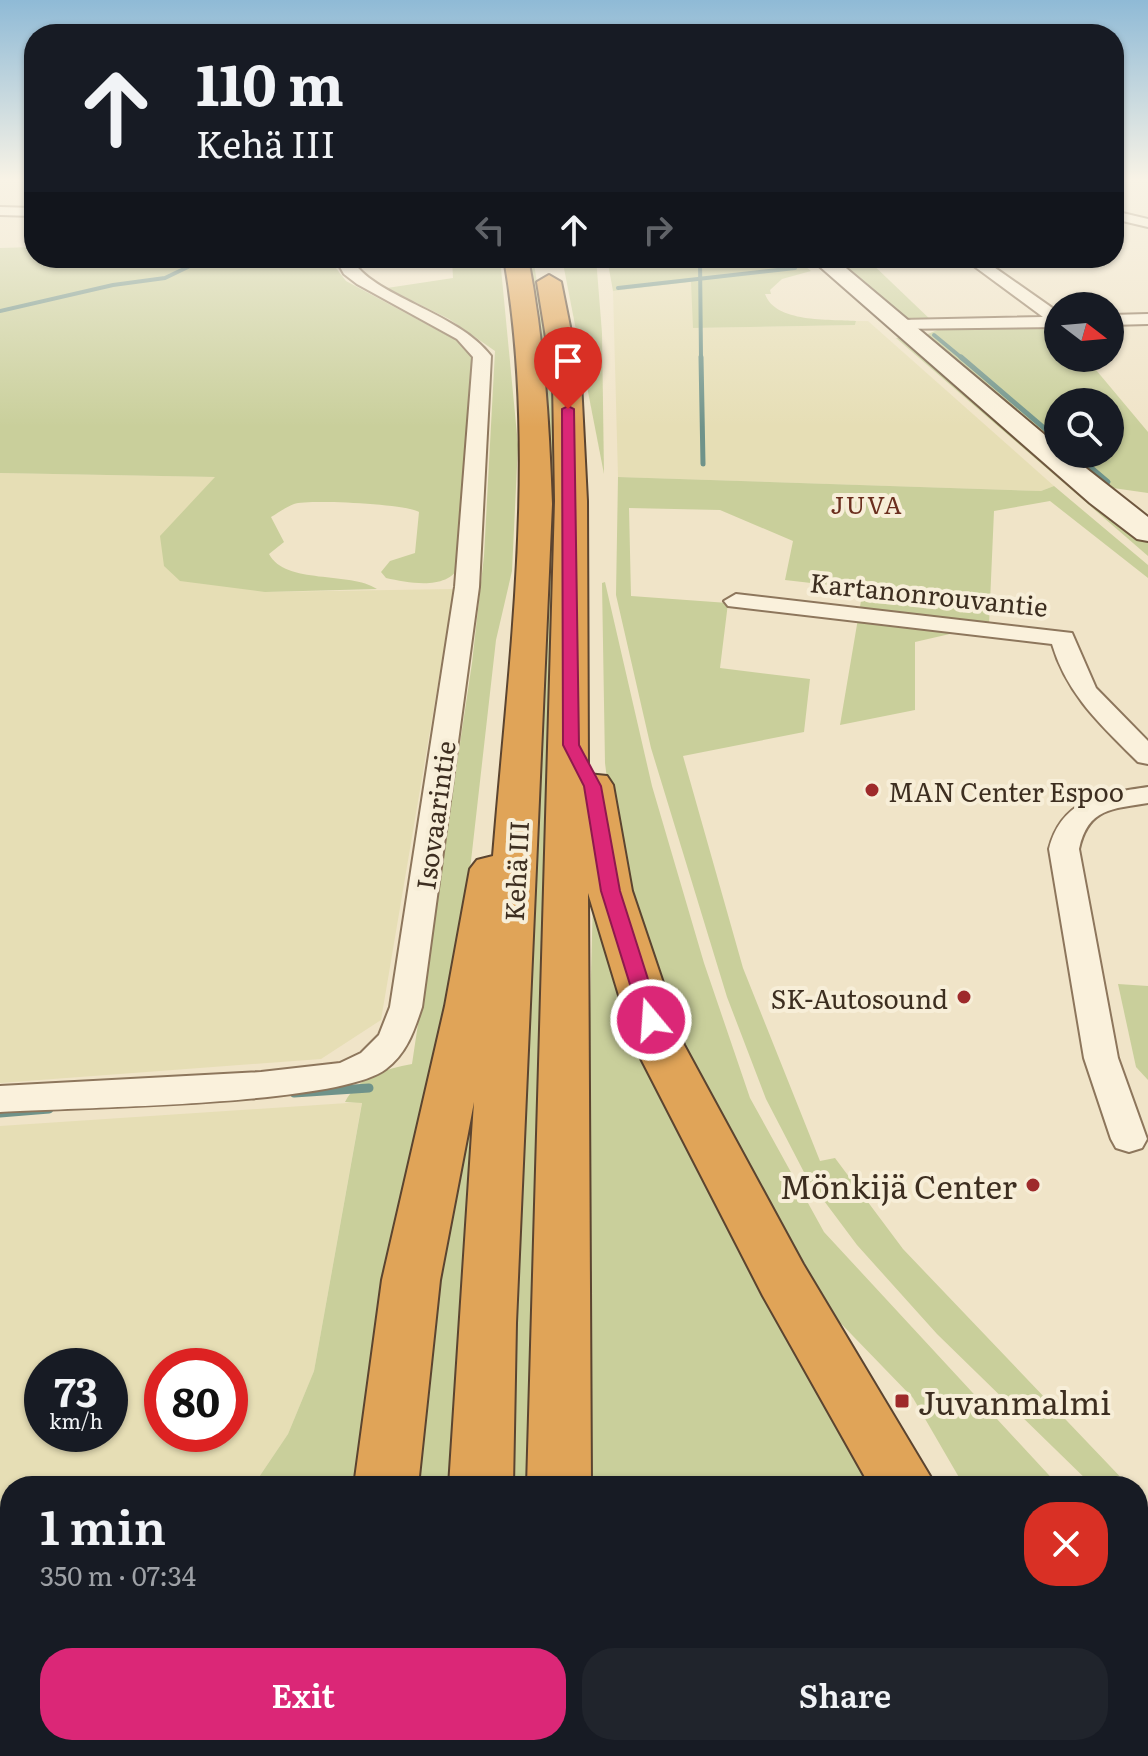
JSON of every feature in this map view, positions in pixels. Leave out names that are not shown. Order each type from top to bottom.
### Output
[{"type":"highway","name":"Kehä III","points":[[481,1476],[487,1323],[536,504],[535,389],[527,314],[518,268]]},
{"type":"highway","name":"Kehä III","points":[[546,268],[567,381],[571,501],[571,745],[559,1476]]},
{"type":"highway","points":[[571,745],[593,786],[610,891],[659,1045],[783,1280],[898,1476]]},
{"type":"highway","points":[[387,1476],[411,1280],[469,1006],[489,876],[519,796]]},
{"type":"main road","points":[[833,268],[1101,497],[1148,532]]},
{"type":"street","name":"Isovaarintie","points":[[0,1099],[261,1084],[346,1074],[373,1061],[394,1040],[406,1007],[467,587],[482,356],[463,335],[363,281],[348,268]]},
{"type":"street","points":[[985,268],[1044,311]]},
{"type":"street","points":[[1124,320],[1148,319]]},
{"type":"street","points":[[900,325],[1044,321]]},
{"type":"street","name":"Kartanonrouvantie","points":[[736,601],[1063,638],[1071,672],[1086,695],[1148,756]]},
{"type":"street","points":[[1129,1139],[1101,1058],[1064,849],[1070,823],[1082,812],[1097,805],[1148,795]]},
{"type":"shaded area","points":[[692,282],[694,328],[855,325],[856,321],[868,321],[1054,486],[1041,491],[618,477],[613,291]]},
{"type":"shaded area","points":[[0,473],[216,477],[265,592],[454,589],[381,1020],[321,1059],[0,1083]]},
{"type":"shaded area","points":[[362,1102],[314,1371],[288,1434],[260,1476],[0,1476],[0,1126]]},
{"type":"green space","points":[[0,263],[24,263],[24,268],[336,268],[346,281],[469,347],[473,357],[460,565],[447,579],[438,582],[406,582],[386,578],[381,572],[390,561],[415,553],[419,512],[411,509],[318,502],[294,504],[271,517],[284,542],[269,554],[277,564],[303,574],[351,580],[377,589],[265,592],[180,581],[164,566],[160,536],[215,477],[0,473]]},
{"type":"green space","points":[[452,268],[501,268],[518,445],[512,571],[496,640],[466,905],[385,1303],[355,1476],[260,1476],[288,1434],[314,1371],[362,1103],[345,1102],[365,1080],[412,1064],[472,663],[484,556],[495,351],[449,319],[387,288],[453,278]]},
{"type":"green space","points":[[530,268],[535,268],[558,410],[532,1476],[511,1476],[551,468],[539,308]]},
{"type":"green space","points":[[564,268],[597,268],[602,333],[604,474]]},
{"type":"green space","points":[[609,268],[807,268],[811,271],[782,279],[770,290],[771,294],[765,294],[771,303],[791,315],[804,318],[856,321],[855,325],[693,328],[691,282],[613,291]]},
{"type":"green space","points":[[842,268],[876,268],[934,323],[905,321]]},
{"type":"green space","points":[[1044,327],[1044,372],[1098,372],[1111,388],[1044,388],[1044,438],[923,336],[940,329]]},
{"type":"green space","points":[[904,337],[1044,455],[1044,466],[896,338]]},
{"type":"green space","points":[[1124,403],[1148,432],[1148,493],[1106,487],[1081,468],[1124,468]]},
{"type":"green space","points":[[1046,468],[1059,468],[1148,543],[1148,556]]},
{"type":"green space","points":[[618,477],[1041,491],[1054,486],[1148,565],[1148,578],[1050,501],[994,511],[989,625],[915,642],[915,710],[840,725],[863,589],[785,580],[793,541],[720,510],[629,508],[631,596],[728,603],[720,668],[810,679],[804,732],[683,756],[743,968],[820,1161],[835,1158],[903,1249],[1119,1476],[1083,1476],[937,1334],[857,1245],[807,1178],[766,1099],[727,997],[651,748],[616,595]]},
{"type":"green space","points":[[605,582],[652,786],[704,963],[750,1098],[824,1232],[1050,1476],[958,1476],[913,1398],[823,1305],[674,1031],[614,836],[605,763],[602,583]]},
{"type":"green space","points":[[593,898],[884,1476],[585,1476],[581,1363]]},
{"type":"green space","points":[[1118,984],[1148,986],[1148,1080],[1136,1067]]},
{"type":"green space","points":[[482,1031],[461,1291],[452,1476],[409,1476],[415,1414]]},
{"type":"waterway","points":[[0,311],[113,285],[165,278],[186,268]]},
{"type":"waterway","points":[[700,268],[700,279]]},
{"type":"waterway","points":[[700,279],[795,268]]},
{"type":"waterway","points":[[618,288],[700,279]]},
{"type":"waterway","points":[[700,279],[701,359]]},
{"type":"waterway","points":[[934,335],[963,359]]},
{"type":"waterway","points":[[701,357],[703,464]]},
{"type":"waterway","points":[[961,357],[1044,428]]},
{"type":"waterway","points":[[1092,468],[1108,482]]},
{"type":"waterway","points":[[294,1093],[369,1088]]},
{"type":"waterway","points":[[0,1113],[49,1109]]},
{"type":"place","name":"MAN Center Espoo","points":[[872,790]]},
{"type":"place","name":"SK-Autosound","points":[[964,997]]},
{"type":"place","name":"Mönkijä Center","points":[[1033,1185]]},
{"type":"place","name":"Juvanmalmi","points":[[902,1401]]},
{"type":"district","name":"JUVA","points":[[867,503]]},
{"type":"route","points":[[568,409],[571,745],[593,786],[610,891],[651,1020]]}]
